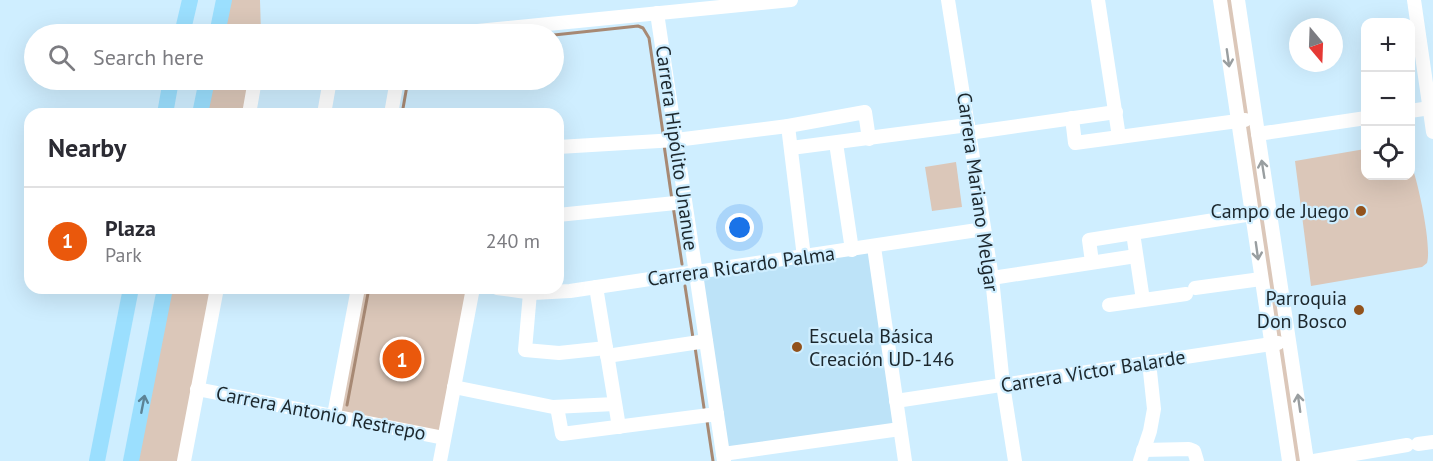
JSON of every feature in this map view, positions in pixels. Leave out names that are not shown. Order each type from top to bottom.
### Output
[{"type":"main road","points":[[184,24],[190,0]]},
{"type":"main road","points":[[219,24],[224,0]]},
{"type":"main road","points":[[166,108],[169,90]]},
{"type":"main road","points":[[201,108],[205,90]]},
{"type":"main road","points":[[97,461],[130,294]]},
{"type":"main road","points":[[131,461],[164,294]]},
{"type":"street","points":[[547,24],[791,0]]},
{"type":"street","name":"Carrera Mariano Melgar","points":[[948,0],[992,278],[1003,385],[1015,461]]},
{"type":"street","points":[[1098,0],[1119,137]]},
{"type":"street","points":[[1220,0],[1289,461]]},
{"type":"street","points":[[1238,0],[1307,461]]},
{"type":"street","points":[[1414,0],[1428,57],[1433,132]]},
{"type":"street","name":"Carrera Hipólito Unanue","points":[[657,13],[676,140],[677,203],[696,273],[698,342],[717,414],[724,457]]},
{"type":"street","points":[[250,108],[253,90]]},
{"type":"street","points":[[325,108],[328,90]]},
{"type":"street","points":[[392,108],[395,90]]},
{"type":"street","points":[[1415,110],[1430,108]]},
{"type":"street","points":[[564,147],[676,140],[788,126],[865,112],[869,139]]},
{"type":"street","points":[[791,148],[1116,112]]},
{"type":"street","points":[[1072,118],[1075,143],[1256,118]]},
{"type":"street","points":[[1258,134],[1361,119]]},
{"type":"street","points":[[788,126],[804,257]]},
{"type":"street","points":[[836,143],[852,250]]},
{"type":"street","points":[[564,214],[677,203]]},
{"type":"street","points":[[1092,262],[1089,240],[1252,214]]},
{"type":"street","name":"Carrera Ricardo Palma","points":[[564,291],[984,229]]},
{"type":"street","points":[[1133,233],[1143,300]]},
{"type":"street","points":[[874,247],[905,461]]},
{"type":"street","points":[[992,278],[1136,256]]},
{"type":"street","points":[[1109,305],[1261,279]]},
{"type":"street","points":[[596,287],[619,427]]},
{"type":"street","points":[[184,461],[216,294]]},
{"type":"street","points":[[334,416],[357,294]]},
{"type":"street","points":[[440,461],[472,294]]},
{"type":"street","points":[[530,294],[525,350],[559,353],[606,352],[698,342]]},
{"type":"street","name":"Carrera Victor Balarde","points":[[896,401],[1289,341]]},
{"type":"street","points":[[1149,362],[1154,409],[1141,456],[1189,449],[1194,451],[1197,461]]},
{"type":"street","points":[[454,387],[521,402],[557,407],[615,404]]},
{"type":"street","name":"Carrera Antonio Restrepo","points":[[197,389],[444,438]]},
{"type":"street","points":[[557,407],[562,434],[717,414]]},
{"type":"street","points":[[724,457],[900,429]]},
{"type":"street","points":[[1314,461],[1433,442]]},
{"type":"shaded area","points":[[224,0],[260,0],[261,24],[219,24]]},
{"type":"shaded area","points":[[1220,0],[1238,0],[1307,461],[1289,461]]},
{"type":"shaded area","points":[[205,90],[253,90],[250,108],[201,108]]},
{"type":"shaded area","name":"Campo de Juego","points":[[1361,150],[1361,180],[1415,180],[1415,176],[1428,243],[1427,263],[1422,267],[1311,286],[1295,161]]},
{"type":"shaded area","points":[[956,162],[962,207],[932,211],[925,167]]},
{"type":"shaded area","name":"Escuela Básica Creación UD-146","points":[[874,247],[900,429],[723,454],[696,273]]},
{"type":"shaded area","points":[[164,294],[216,294],[184,461],[131,461]]},
{"type":"shaded area","points":[[357,294],[472,294],[444,438],[334,415]]},
{"type":"waterway","points":[[564,34],[638,26],[643,28],[649,38],[663,133]]},
{"type":"waterway","points":[[403,108],[406,90]]},
{"type":"waterway","points":[[664,145],[672,200]]},
{"type":"waterway","points":[[673,206],[682,264]]},
{"type":"waterway","points":[[685,286],[693,338]]},
{"type":"waterway","points":[[347,405],[368,294]]},
{"type":"waterway","points":[[695,347],[704,408]]},
{"type":"waterway","points":[[707,421],[713,461]]},
{"type":"place","name":"Campo de Juego","points":[[1361,211]]},
{"type":"place","name":"Parroquia Don Bosco","points":[[1359,310]]},
{"type":"place","name":"Escuela Básica Creación UD-146","points":[[797,347]]},
{"type":"place","name":"Plaza","points":[[402,359]]}]
